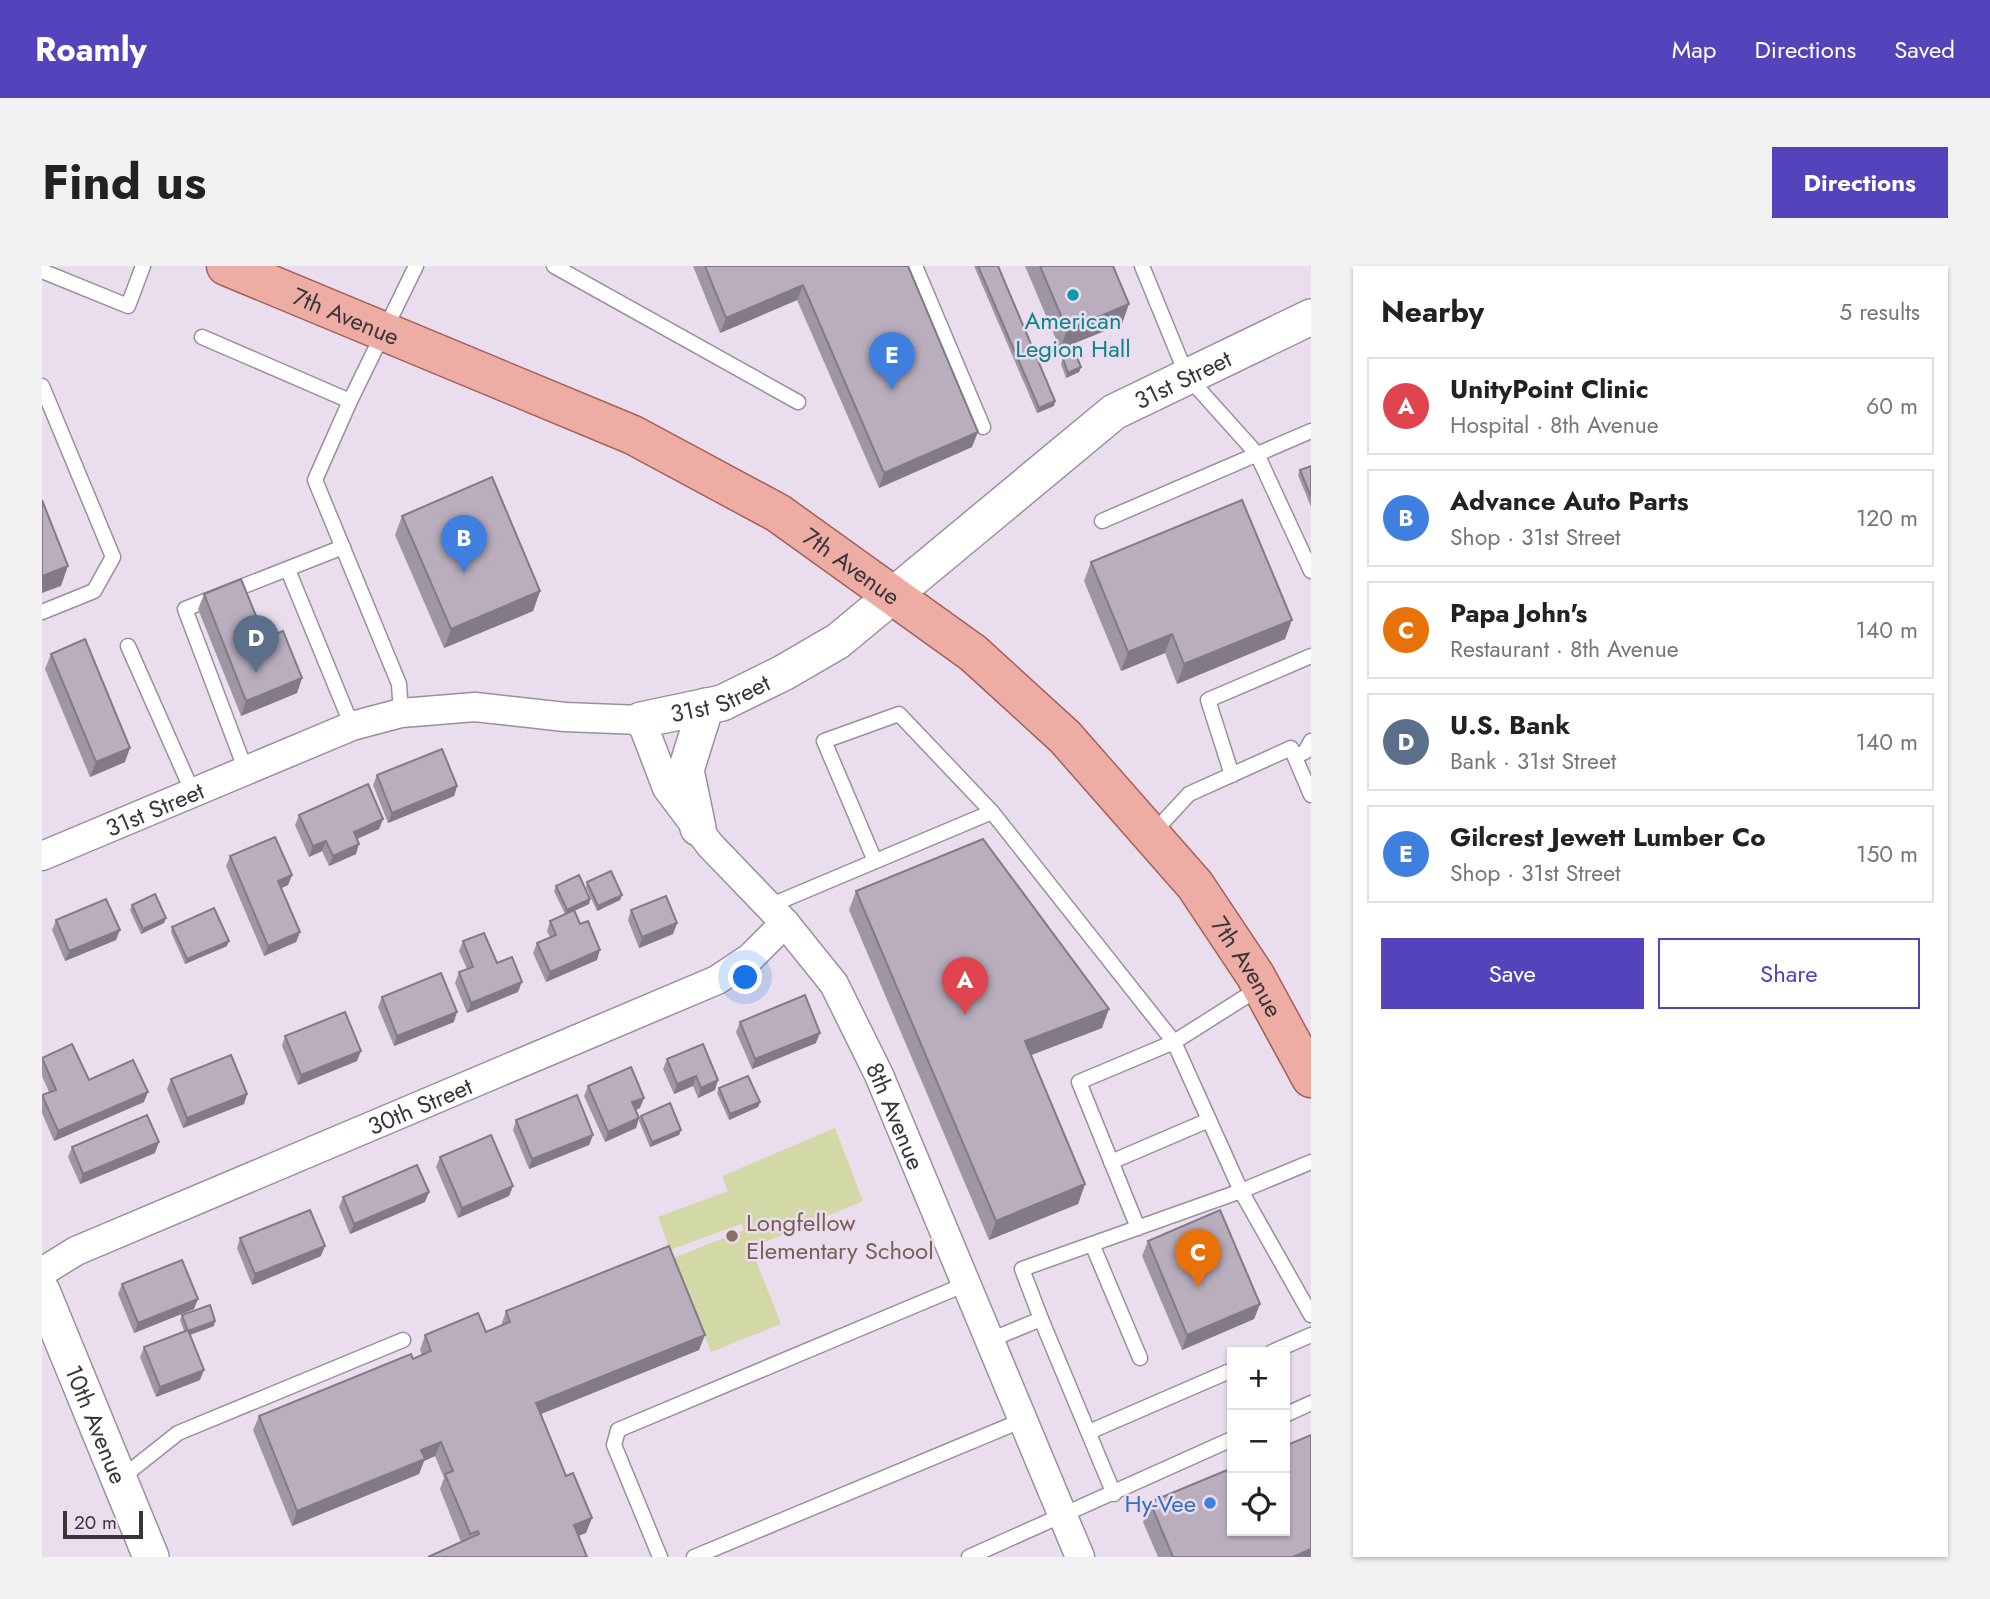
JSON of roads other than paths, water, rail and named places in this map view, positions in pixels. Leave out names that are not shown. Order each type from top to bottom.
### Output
[{"type":"main road","name":"7th Avenue","points":[[226,266],[634,435],[778,513],[973,653],[1065,737],[1153,833],[1195,885],[1308,1064]]},
{"type":"street","name":"31st Street","points":[[42,856],[352,726],[401,713],[475,707],[565,717],[641,720],[722,703],[783,673],[838,640],[891,593],[1114,412],[1311,317]]},
{"type":"street","points":[[698,828],[686,770],[706,706]]},
{"type":"street","name":"8th Avenue","points":[[641,720],[667,788],[698,828],[777,915],[840,996],[879,1076],[1080,1557]]},
{"type":"street","name":"30th Street","points":[[42,1272],[76,1251],[717,979],[750,958],[777,915]]},
{"type":"street","name":"10th Avenue","points":[[42,1291],[151,1557]]},
{"type":"lane","points":[[42,271],[128,306],[143,266]]},
{"type":"lane","points":[[401,713],[399,684],[316,480],[416,266]]},
{"type":"lane","points":[[554,266],[798,402]]},
{"type":"lane","points":[[915,266],[983,427]]},
{"type":"lane","points":[[1142,266],[1187,376],[1257,454],[1311,571]]},
{"type":"lane","points":[[202,337],[351,401]]},
{"type":"lane","points":[[42,386],[113,557],[94,591],[42,612]]},
{"type":"lane","points":[[1102,521],[1311,431]]},
{"type":"lane","points":[[246,771],[185,609],[344,547]]},
{"type":"lane","points":[[288,570],[352,726]]},
{"type":"lane","points":[[128,646],[193,793]]},
{"type":"lane","points":[[1232,775],[1208,699],[1311,656]]},
{"type":"lane","points":[[875,861],[824,741],[899,714],[992,812],[1174,1042],[1241,1191],[1311,1315]]},
{"type":"lane","points":[[1153,833],[1189,794],[1291,748],[1305,751],[1311,794]]},
{"type":"lane","points":[[777,915],[875,861],[992,812]]},
{"type":"lane","points":[[1138,1228],[1079,1082],[1174,1042],[1261,987]]},
{"type":"lane","points":[[1111,1162],[1209,1120]]},
{"type":"lane","points":[[1114,1494],[1022,1269],[1241,1191],[1311,1162]]},
{"type":"lane","points":[[1092,1244],[1140,1358]]},
{"type":"lane","points":[[660,1557],[614,1445],[618,1430],[966,1284]]},
{"type":"lane","points":[[990,1340],[1041,1319]]},
{"type":"lane","points":[[1283,1347],[1311,1335]]},
{"type":"lane","points":[[119,1480],[178,1433],[403,1340]]},
{"type":"lane","points":[[1089,1432],[1227,1372]]},
{"type":"lane","points":[[1290,1413],[1311,1403]]},
{"type":"lane","points":[[694,1557],[1023,1420]]},
{"type":"lane","points":[[969,1557],[1227,1441]]},
{"type":"place","name":"American Legion Hall","points":[[1073,295]]},
{"type":"place","name":"Gilcrest Jewett Lumber Co","points":[[892,390]]},
{"type":"place","name":"Advance Auto Parts","points":[[464,573]]},
{"type":"place","name":"U.S. Bank","points":[[256,673]]},
{"type":"place","name":"UnityPoint Clinic","points":[[965,1015]]},
{"type":"place","name":"Longfellow Elementary School","points":[[732,1236]]},
{"type":"place","name":"Papa John's","points":[[1198,1287]]},
{"type":"place","name":"Hy-Vee","points":[[1210,1503]]}]
